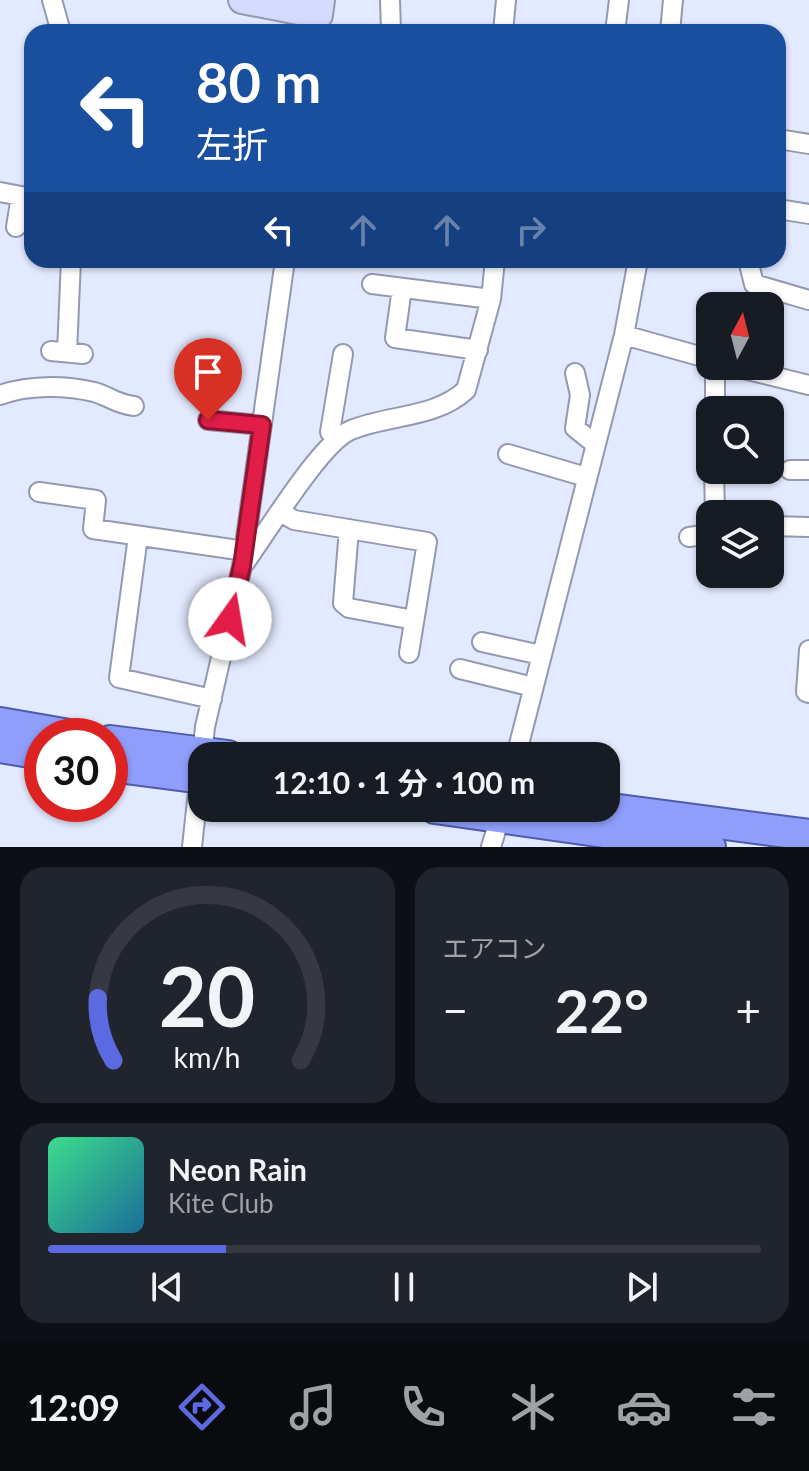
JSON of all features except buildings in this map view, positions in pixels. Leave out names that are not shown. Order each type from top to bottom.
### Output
[{"type":"highway","points":[[0,723],[24,727]]},
{"type":"highway","points":[[128,746],[188,761]]},
{"type":"highway","points":[[0,747],[24,751]]},
{"type":"highway","points":[[128,766],[188,766]]},
{"type":"highway","points":[[620,810],[809,835]]},
{"type":"highway","points":[[561,822],[710,847]]},
{"type":"main road","points":[[242,0],[319,16]]},
{"type":"street","points":[[52,0],[59,24]]},
{"type":"street","points":[[390,0],[391,24]]},
{"type":"street","points":[[504,24],[506,0]]},
{"type":"street","points":[[616,24],[619,0]]},
{"type":"street","points":[[671,24],[673,0]]},
{"type":"street","points":[[786,140],[809,144]]},
{"type":"street","points":[[0,192],[24,197]]},
{"type":"street","points":[[16,227],[24,203]]},
{"type":"street","points":[[786,210],[809,214]]},
{"type":"street","points":[[67,352],[71,268]]},
{"type":"street","points":[[209,742],[212,699],[244,559],[284,268]]},
{"type":"street","points":[[244,559],[336,439],[350,430],[437,409],[454,401],[466,390],[491,299],[494,268]]},
{"type":"street","points":[[519,742],[624,335],[637,268]]},
{"type":"street","points":[[750,268],[754,284],[809,300]]},
{"type":"street","points":[[372,284],[491,299]]},
{"type":"street","points":[[402,288],[395,338],[478,350]]},
{"type":"street","points":[[624,335],[696,355]]},
{"type":"street","points":[[336,439],[330,432],[343,354]]},
{"type":"street","points":[[575,373],[580,395],[575,428],[594,443]]},
{"type":"street","points":[[784,379],[809,385]]},
{"type":"street","points":[[0,395],[19,388],[36,387],[90,391],[112,403],[134,406]]},
{"type":"street","points":[[208,420],[262,425]]},
{"type":"street","points":[[508,454],[586,477]]},
{"type":"street","points":[[39,492],[96,500],[93,529],[244,559]]},
{"type":"street","points":[[282,513],[294,520],[427,542],[409,653]]},
{"type":"street","points":[[784,526],[809,527]]},
{"type":"street","points":[[349,529],[343,603],[349,608],[414,620]]},
{"type":"street","points":[[138,536],[119,678],[212,699]]},
{"type":"street","points":[[689,537],[696,536]]},
{"type":"street","points":[[482,642],[541,655]]},
{"type":"street","points":[[809,650],[806,692],[809,693]]},
{"type":"street","points":[[460,669],[533,687]]},
{"type":"street","points":[[192,847],[197,822]]},
{"type":"street","points":[[491,847],[499,822]]},
{"type":"route","points":[[208,420],[262,425],[242,566],[230,619]]}]
